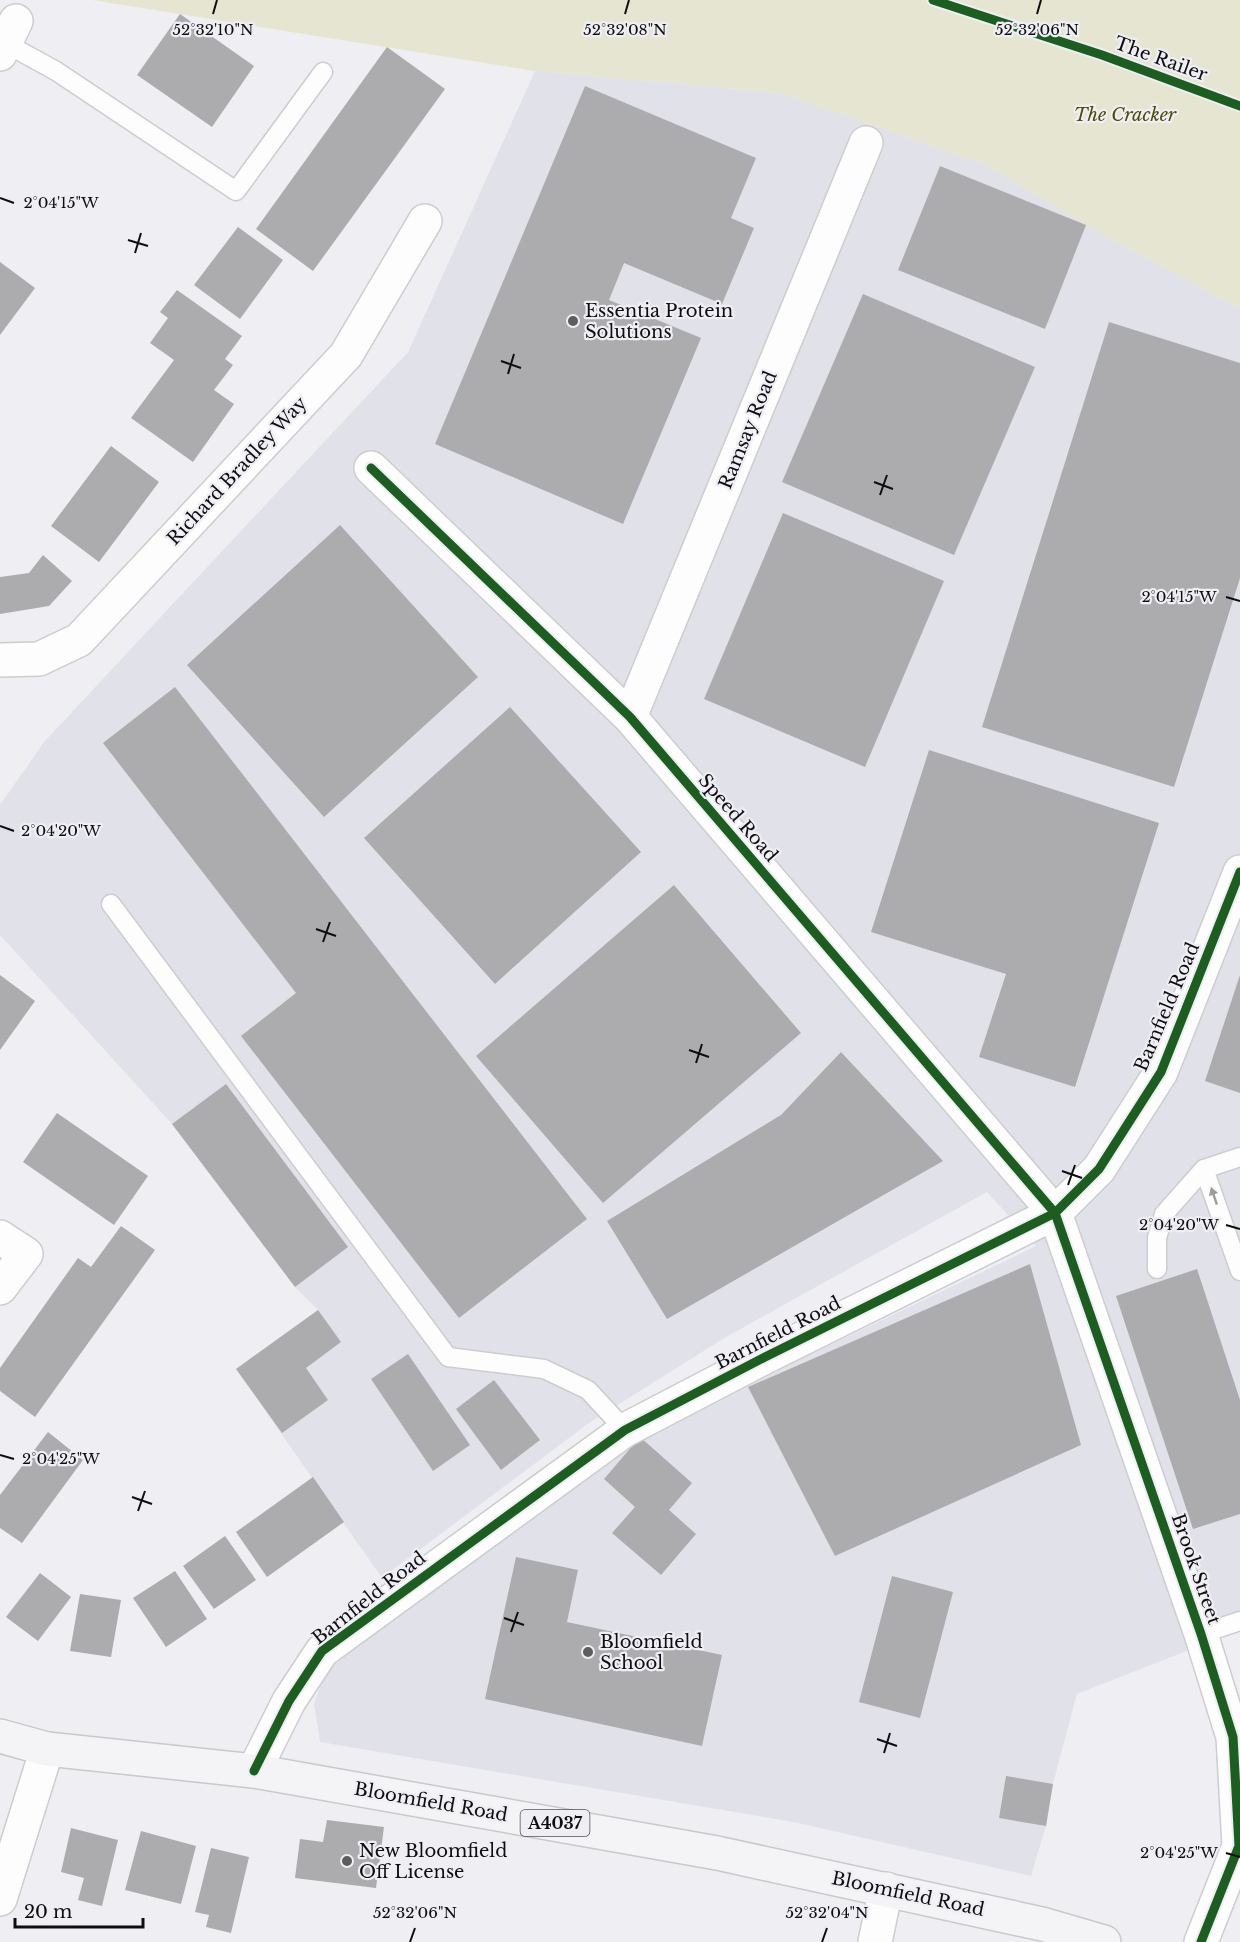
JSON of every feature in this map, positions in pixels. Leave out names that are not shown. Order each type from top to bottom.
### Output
[{"type":"main road","name":"Bloomfield Road","points":[[0,1736],[47,1749],[254,1771],[717,1853],[1042,1924],[1104,1942]]},
{"type":"street","name":"Ramsay Road","points":[[630,717],[866,143]]},
{"type":"street","name":"Richard Bradley Way","points":[[0,660],[39,659],[79,639],[346,355],[425,221]]},
{"type":"street","name":"Speed Road","points":[[372,468],[630,717],[1055,1213]]},
{"type":"street","name":"Barnfield Road","points":[[254,1771],[289,1701],[322,1651],[626,1430],[1055,1213],[1099,1168],[1161,1071],[1240,872]]},
{"type":"street","name":"Brook Street","points":[[1055,1213],[1201,1634],[1233,1737],[1239,1846],[1201,1942]]},
{"type":"street","points":[[0,1237],[26,1254],[0,1288]]},
{"type":"street","points":[[0,1899],[47,1749]]},
{"type":"street","points":[[875,1942],[886,1889]]},
{"type":"lane","points":[[7,39],[236,191],[323,72]]},
{"type":"lane","points":[[111,904],[448,1357],[544,1369],[588,1390],[626,1430]]},
{"type":"lane","points":[[1157,1269],[1156,1238],[1164,1214],[1204,1169],[1240,1157]]},
{"type":"lane","points":[[1204,1169],[1240,1271]]},
{"type":"lane","points":[[1201,1634],[1240,1621]]},
{"type":"shaded area","points":[[535,71],[780,93],[984,164],[1086,225],[1240,309],[1240,1630],[1077,1694],[1053,1784],[1046,1826],[1031,1876],[793,1822],[320,1742],[314,1704],[326,1671],[530,1515],[653,1430],[1036,1246],[987,1192],[726,1337],[589,1423],[382,1578],[236,1369],[318,1310],[295,1287],[172,1124],[0,935],[0,805],[44,742],[408,352]]},
{"type":"green space","name":"The Cracker","points":[[92,0],[1240,0],[1240,309],[1086,225],[984,164],[780,93],[535,71]]},
{"type":"building","points":[[180,14],[254,66],[212,127],[137,75]]},
{"type":"building","points":[[387,47],[445,89],[313,271],[256,229]]},
{"type":"building","name":"Essentia Protein Solutions","points":[[585,86],[756,158],[731,218],[754,228],[722,304],[624,263],[609,300],[701,338],[623,524],[435,444]]},
{"type":"building","points":[[940,166],[1086,225],[1045,329],[898,270]]},
{"type":"building","points":[[238,227],[283,260],[240,319],[194,285]]},
{"type":"building","points":[[0,262],[35,288],[0,335]]},
{"type":"building","points":[[177,290],[242,336],[225,359],[233,365],[214,390],[234,404],[193,462],[131,418],[174,360],[150,343],[168,318],[160,312]]},
{"type":"building","points":[[863,294],[1035,367],[954,555],[782,482]]},
{"type":"building","points":[[1109,322],[1240,363],[1240,578],[1174,787],[982,727]]},
{"type":"building","points":[[111,446],[159,482],[99,562],[51,526]]},
{"type":"building","points":[[783,513],[944,581],[865,767],[704,699]]},
{"type":"building","points":[[340,525],[478,677],[324,817],[187,665]]},
{"type":"building","points":[[43,555],[72,581],[49,606],[0,614],[0,577],[29,573]]},
{"type":"building","points":[[175,687],[587,1219],[459,1318],[241,1036],[296,993],[103,743]]},
{"type":"building","points":[[510,707],[641,852],[495,984],[364,838]]},
{"type":"building","points":[[929,750],[1159,823],[1075,1087],[979,1057],[1006,974],[871,932]]},
{"type":"building","points":[[674,885],[801,1033],[603,1203],[476,1056]]},
{"type":"building","points":[[0,975],[35,1001],[0,1050]]},
{"type":"building","points":[[1240,975],[1240,1093],[1205,1081]]},
{"type":"building","points":[[841,1052],[943,1161],[667,1319],[607,1221],[781,1115]]},
{"type":"building","points":[[226,1084],[348,1247],[295,1287],[172,1124]]},
{"type":"building","points":[[57,1113],[148,1176],[114,1225],[23,1162]]},
{"type":"building","points":[[121,1226],[155,1250],[35,1417],[0,1391],[0,1368],[78,1258],[91,1267]]},
{"type":"building","points":[[1030,1264],[1081,1445],[835,1556],[748,1387]]},
{"type":"building","points":[[1197,1269],[1240,1400],[1240,1514],[1193,1529],[1116,1296]]},
{"type":"building","points":[[318,1310],[341,1342],[306,1368],[328,1400],[282,1433],[236,1369]]},
{"type":"building","points":[[408,1354],[470,1445],[433,1471],[371,1379]]},
{"type":"building","points":[[494,1380],[540,1440],[501,1470],[456,1409]]},
{"type":"building","points":[[48,1432],[83,1460],[22,1543],[0,1528],[0,1495]]},
{"type":"building","points":[[640,1437],[692,1483],[669,1510],[696,1534],[661,1575],[612,1533],[635,1507],[604,1479]]},
{"type":"building","points":[[313,1477],[344,1522],[267,1577],[236,1532]]},
{"type":"building","points":[[225,1536],[256,1580],[214,1609],[183,1566]]},
{"type":"building","points":[[516,1557],[578,1570],[567,1622],[722,1655],[702,1746],[485,1699]]},
{"type":"building","points":[[175,1571],[207,1619],[166,1647],[133,1598]]},
{"type":"building","points":[[40,1573],[71,1597],[38,1641],[6,1617]]},
{"type":"building","points":[[892,1576],[953,1592],[920,1718],[859,1702]]},
{"type":"building","points":[[80,1594],[121,1600],[111,1657],[70,1651]]},
{"type":"building","points":[[1006,1776],[1053,1784],[1046,1826],[999,1818]]},
{"type":"building","points":[[327,1820],[384,1827],[376,1888],[295,1878],[300,1839],[323,1842]]},
{"type":"building","points":[[71,1828],[118,1840],[102,1906],[78,1900],[84,1878],[61,1872]]},
{"type":"building","points":[[141,1831],[196,1846],[181,1904],[125,1890]]},
{"type":"building","points":[[211,1848],[249,1857],[231,1933],[206,1927],[209,1915],[195,1912]]},
{"type":"cycle path","name":"The Railer","points":[[933,0],[1102,55],[1240,106]]},
{"type":"cycle path","points":[[371,468],[630,717],[1055,1213],[1201,1634],[1233,1737],[1239,1846],[1201,1942]]},
{"type":"cycle path","points":[[254,1771],[289,1701],[322,1651],[625,1430],[765,1357],[1055,1213],[1099,1169],[1161,1072],[1240,872]]},
{"type":"place","name":"Essentia Protein Solutions","points":[[573,321]]},
{"type":"place","name":"Bloomfield School","points":[[588,1652]]},
{"type":"place","name":"New Bloomfield Off License","points":[[347,1861]]}]
